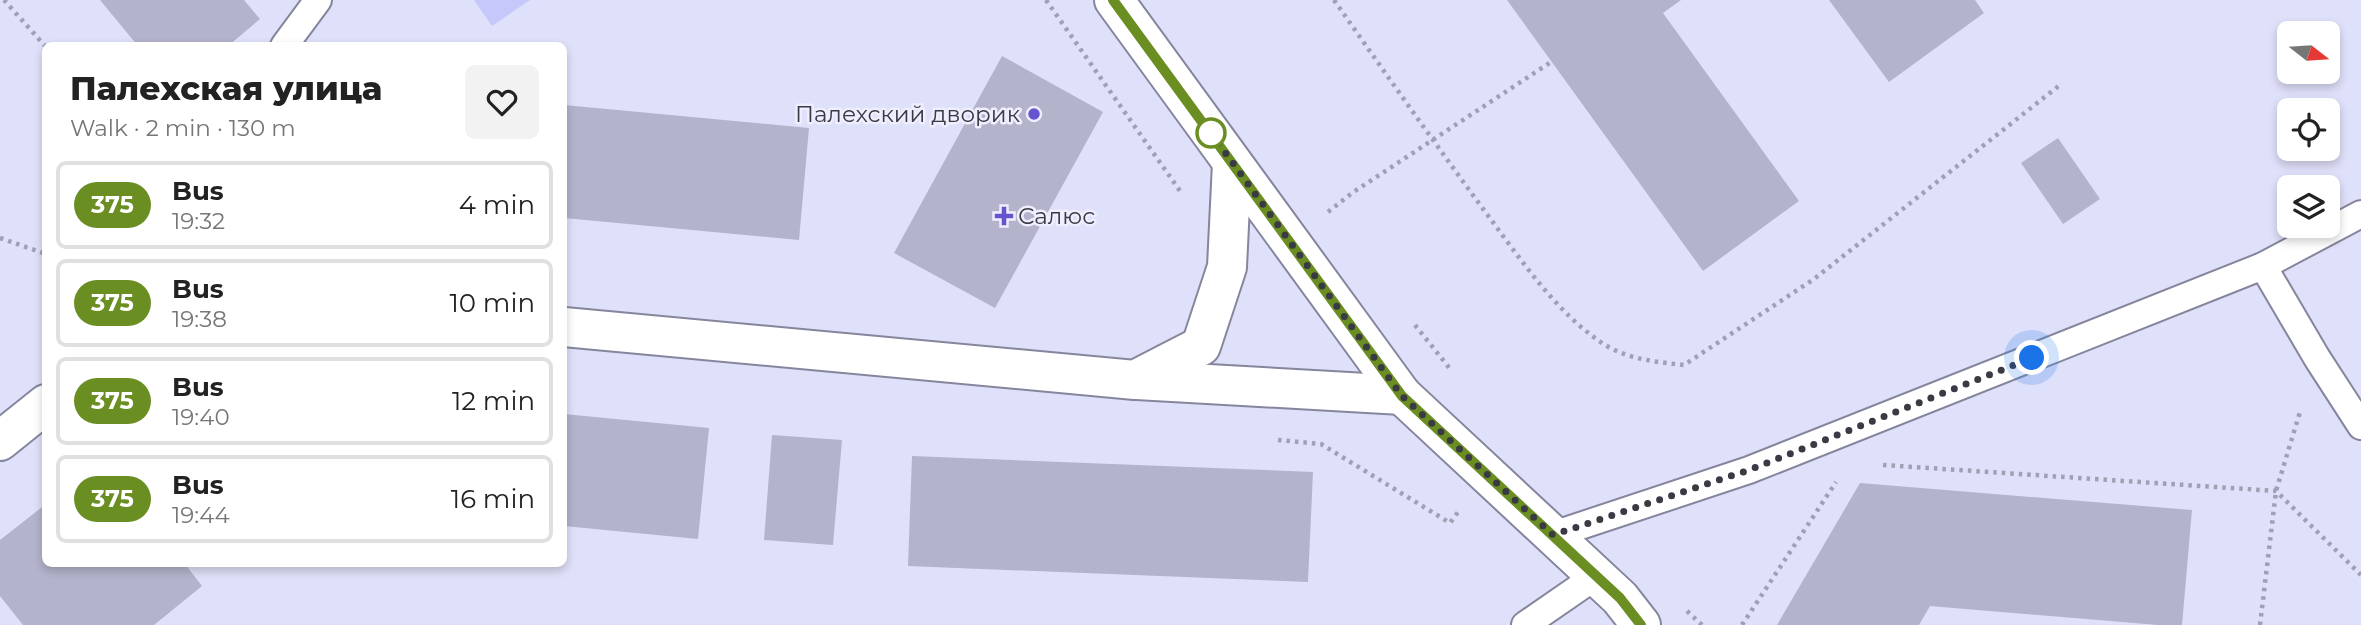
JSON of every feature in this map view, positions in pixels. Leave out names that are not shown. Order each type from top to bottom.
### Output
[{"type":"street","points":[[1114,0],[1402,396],[1620,598],[1640,625]]},
{"type":"street","points":[[1135,380],[1201,346],[1227,267],[1232,163]]},
{"type":"street","points":[[567,327],[1135,380],[1402,396]]},
{"type":"street","points":[[0,441],[42,407]]},
{"type":"lane","points":[[287,42],[318,0]]},
{"type":"lane","points":[[1553,535],[1749,470],[2263,266],[2361,214]]},
{"type":"lane","points":[[2263,266],[2361,426]]},
{"type":"lane","points":[[1525,625],[1596,576]]},
{"type":"path","points":[[4,0],[42,43]]},
{"type":"path","points":[[1046,0],[1186,200]]},
{"type":"path","points":[[1334,0],[1508,242],[1567,315],[1604,345],[1641,360],[1684,365],[1814,279],[2060,85]]},
{"type":"path","points":[[1327,213],[1551,62]]},
{"type":"path","points":[[1319,203],[1335,223]]},
{"type":"path","points":[[0,238],[42,253]]},
{"type":"path","points":[[1410,318],[1452,371]]},
{"type":"path","points":[[2260,625],[2276,491],[2317,358]]},
{"type":"path","points":[[1266,439],[1321,444],[1450,523],[1488,475]]},
{"type":"path","points":[[1876,465],[2276,491],[2361,575]]},
{"type":"path","points":[[1741,625],[1841,474]]},
{"type":"path","points":[[1681,605],[1702,625]]},
{"type":"shaded area","points":[[474,0],[530,0],[492,26]]},
{"type":"building","points":[[100,0],[244,0],[260,19],[233,42],[135,42]]},
{"type":"building","points":[[1507,0],[1681,0],[1663,13],[1799,201],[1703,271]]},
{"type":"building","points":[[1829,0],[1975,0],[1984,13],[1889,82]]},
{"type":"building","points":[[1002,56],[1103,112],[995,308],[894,253]]},
{"type":"building","points":[[567,105],[809,128],[799,240],[567,218]]},
{"type":"building","points":[[2058,138],[2100,199],[2063,224],[2021,163]]},
{"type":"building","points":[[567,414],[709,428],[698,539],[567,526]]},
{"type":"building","points":[[772,435],[842,440],[833,545],[764,540]]},
{"type":"building","points":[[912,456],[1313,472],[1308,582],[908,566]]},
{"type":"building","points":[[1860,483],[2192,510],[2182,625],[1930,606],[1919,625],[1777,625]]},
{"type":"building","points":[[42,507],[42,567],[187,567],[202,586],[154,625],[23,625],[0,596],[0,540]]},
{"type":"bus line","name":"375","points":[[1113,0],[1402,396],[1620,598],[1641,625]]},
{"type":"place","name":"Палехский дворик","points":[[1034,114]]},
{"type":"place","name":"Салюс","points":[[1004,216]]},
{"type":"route","points":[[1211,133],[1402,396],[1553,535],[1749,470],[2032,358]]}]
